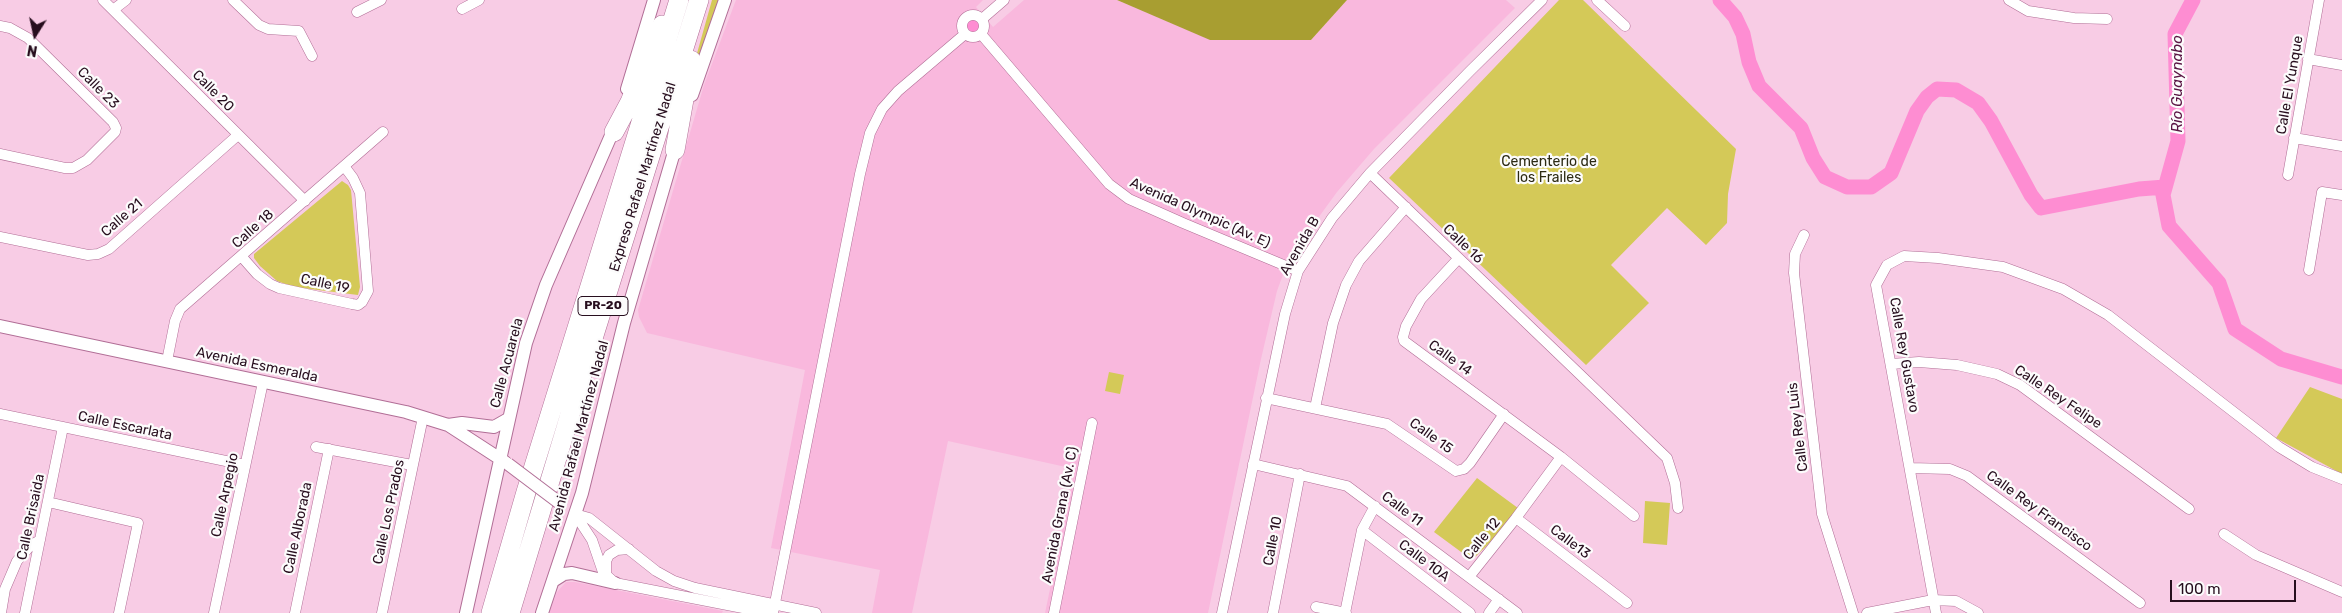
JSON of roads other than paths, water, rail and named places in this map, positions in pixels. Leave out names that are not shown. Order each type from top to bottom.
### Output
[{"type":"highway","points":[[614,132],[630,102],[663,22],[678,0]]},
{"type":"highway","name":"Expreso Rafael Martínez Nadal","points":[[491,613],[526,492],[678,0]]},
{"type":"highway","points":[[675,150],[696,37],[699,0]]},
{"type":"highway","name":"Expreso Rafael Martínez Nadal","points":[[510,613],[595,332],[699,0]]},
{"type":"street","name":"Calle 20","points":[[103,0],[304,201]]},
{"type":"street","points":[[113,10],[126,0]]},
{"type":"street","points":[[233,0],[259,25],[268,29],[299,31],[312,56]]},
{"type":"street","points":[[357,12],[381,0]]},
{"type":"street","points":[[462,9],[478,0]]},
{"type":"street","name":"Calle Acuarela","points":[[466,613],[504,461],[508,419],[526,343],[546,285],[614,132],[654,0]]},
{"type":"street","name":"Avenida Rafael Martínez Nadal","points":[[542,613],[575,514],[624,323],[675,150],[725,0]]},
{"type":"street","points":[[982,19],[1004,0]]},
{"type":"street","name":"Avenida B","points":[[1222,613],[1266,398],[1285,314],[1298,271],[1332,218],[1370,173],[1470,70],[1542,0]]},
{"type":"street","points":[[1597,0],[1625,26]]},
{"type":"street","name":"Calle El Yunque","points":[[2288,175],[2319,0]]},
{"type":"street","points":[[2017,1],[2028,11],[2107,19]]},
{"type":"street","points":[[976,15],[982,19],[984,26],[981,34],[973,38],[965,34],[962,26],[966,17],[976,15]]},
{"type":"street","name":"Calle 23","points":[[0,26],[10,28],[28,38],[113,122],[116,128],[115,132],[87,160],[73,168],[65,168],[0,154]]},
{"type":"street","points":[[772,610],[860,174],[870,133],[882,109],[898,91],[965,34]]},
{"type":"street","name":"Avenida Olympic (Av. E)","points":[[981,34],[1109,184],[1129,198],[1183,224],[1298,271]]},
{"type":"street","points":[[2308,59],[2342,65]]},
{"type":"street","name":"Calle 18","points":[[167,361],[180,309],[242,257],[383,132]]},
{"type":"street","name":"Calle 21","points":[[0,237],[88,255],[98,254],[109,248],[238,135]]},
{"type":"street","points":[[2294,138],[2342,146]]},
{"type":"street","name":"Calle 19","points":[[242,257],[257,274],[279,288],[352,304],[358,305],[362,302],[368,291],[360,193],[353,178],[344,166]]},
{"type":"street","name":"Calle 16","points":[[1370,173],[1667,458],[1673,474],[1678,508]]},
{"type":"street","points":[[2309,270],[2322,192],[2342,196]]},
{"type":"street","points":[[1315,408],[1332,323],[1346,285],[1359,261],[1406,207]]},
{"type":"street","name":"Calle Rey Luis","points":[[1804,235],[1795,254],[1794,273],[1822,514],[1853,613]]},
{"type":"street","name":"Calle Rey Gustavo","points":[[1936,613],[1876,285],[1887,265],[1904,256],[2003,266],[2063,288],[2108,315],[2279,447],[2312,467],[2342,479]]},
{"type":"street","name":"Calle 14","points":[[1458,259],[1420,299],[1412,313],[1403,337],[1404,341],[1562,457],[1634,516]]},
{"type":"street","name":"Avenida Esmeralda","points":[[0,326],[423,417],[448,425],[504,461],[575,514]]},
{"type":"street","name":"Calle Rey Felipe","points":[[1891,364],[1928,362],[1957,365],[1997,374],[2020,385],[2190,509]]},
{"type":"street","name":"Calle Arpegio","points":[[214,613],[262,382]]},
{"type":"street","name":"Calle 15","points":[[1266,398],[1394,427],[1456,471],[1464,469],[1470,462],[1504,414]]},
{"type":"street","name":"Calle Escarlata","points":[[0,414],[245,464]]},
{"type":"street","name":"Calle Los Prados","points":[[382,613],[423,417]]},
{"type":"street","points":[[448,425],[462,423],[494,427],[508,419]]},
{"type":"street","name":"Avenida Grana (Av. C)","points":[[1054,613],[1092,423]]},
{"type":"street","name":"Calle Brisaida","points":[[25,613],[64,427]]},
{"type":"street","points":[[316,446],[412,465]]},
{"type":"street","name":"Calle Alborada","points":[[295,613],[329,449]]},
{"type":"street","points":[[1516,518],[1562,457]]},
{"type":"street","name":"Calle 11","points":[[1253,464],[1347,486],[1517,613]]},
{"type":"street","name":"Calle Rey Francisco","points":[[1910,468],[1950,469],[1967,476],[2140,603]]},
{"type":"street","name":"Calle 10","points":[[1273,613],[1300,474]]},
{"type":"street","points":[[48,502],[138,523],[119,613]]},
{"type":"street","points":[[1316,607],[1345,613],[1362,530],[1376,506]]},
{"type":"street","points":[[575,514],[589,518],[656,571],[674,581],[772,610]]},
{"type":"street","points":[[575,514],[592,540],[601,569],[611,580]]},
{"type":"street","name":"Calle 12","points":[[1469,577],[1516,518]]},
{"type":"street","name":"Calle13","points":[[1516,518],[1627,603]]},
{"type":"street","name":"Calle 10A","points":[[1362,530],[1470,613]]},
{"type":"street","points":[[2224,534],[2256,555],[2342,592]]},
{"type":"street","points":[[1,613],[5,589],[17,561],[24,551],[40,540]]},
{"type":"street","points":[[611,580],[605,565],[609,555],[617,550],[629,549]]},
{"type":"street","points":[[553,581],[564,574],[572,573],[772,610],[816,613]]},
{"type":"street","points":[[1489,613],[1499,600]]},
{"type":"street","points":[[1867,613],[1933,600],[1956,601],[1978,613]]},
{"type":"waterway","points":[[1720,0],[1735,17],[1743,34],[1749,62],[1759,86],[1801,128],[1813,158],[1825,177],[1847,187],[1871,187],[1891,173],[1917,111],[1927,97],[1937,89],[1956,90],[1978,103],[1991,121],[2031,195],[2041,208],[2139,189],[2165,187]]},
{"type":"waterway","name":"Río Guaynabo","points":[[2193,0],[2175,34],[2178,141],[2163,195],[2169,226],[2219,283],[2235,329],[2281,359],[2342,377]]},
{"type":"park label","name":"Cementerio de los Frailes","points":[[1549,170]]}]
